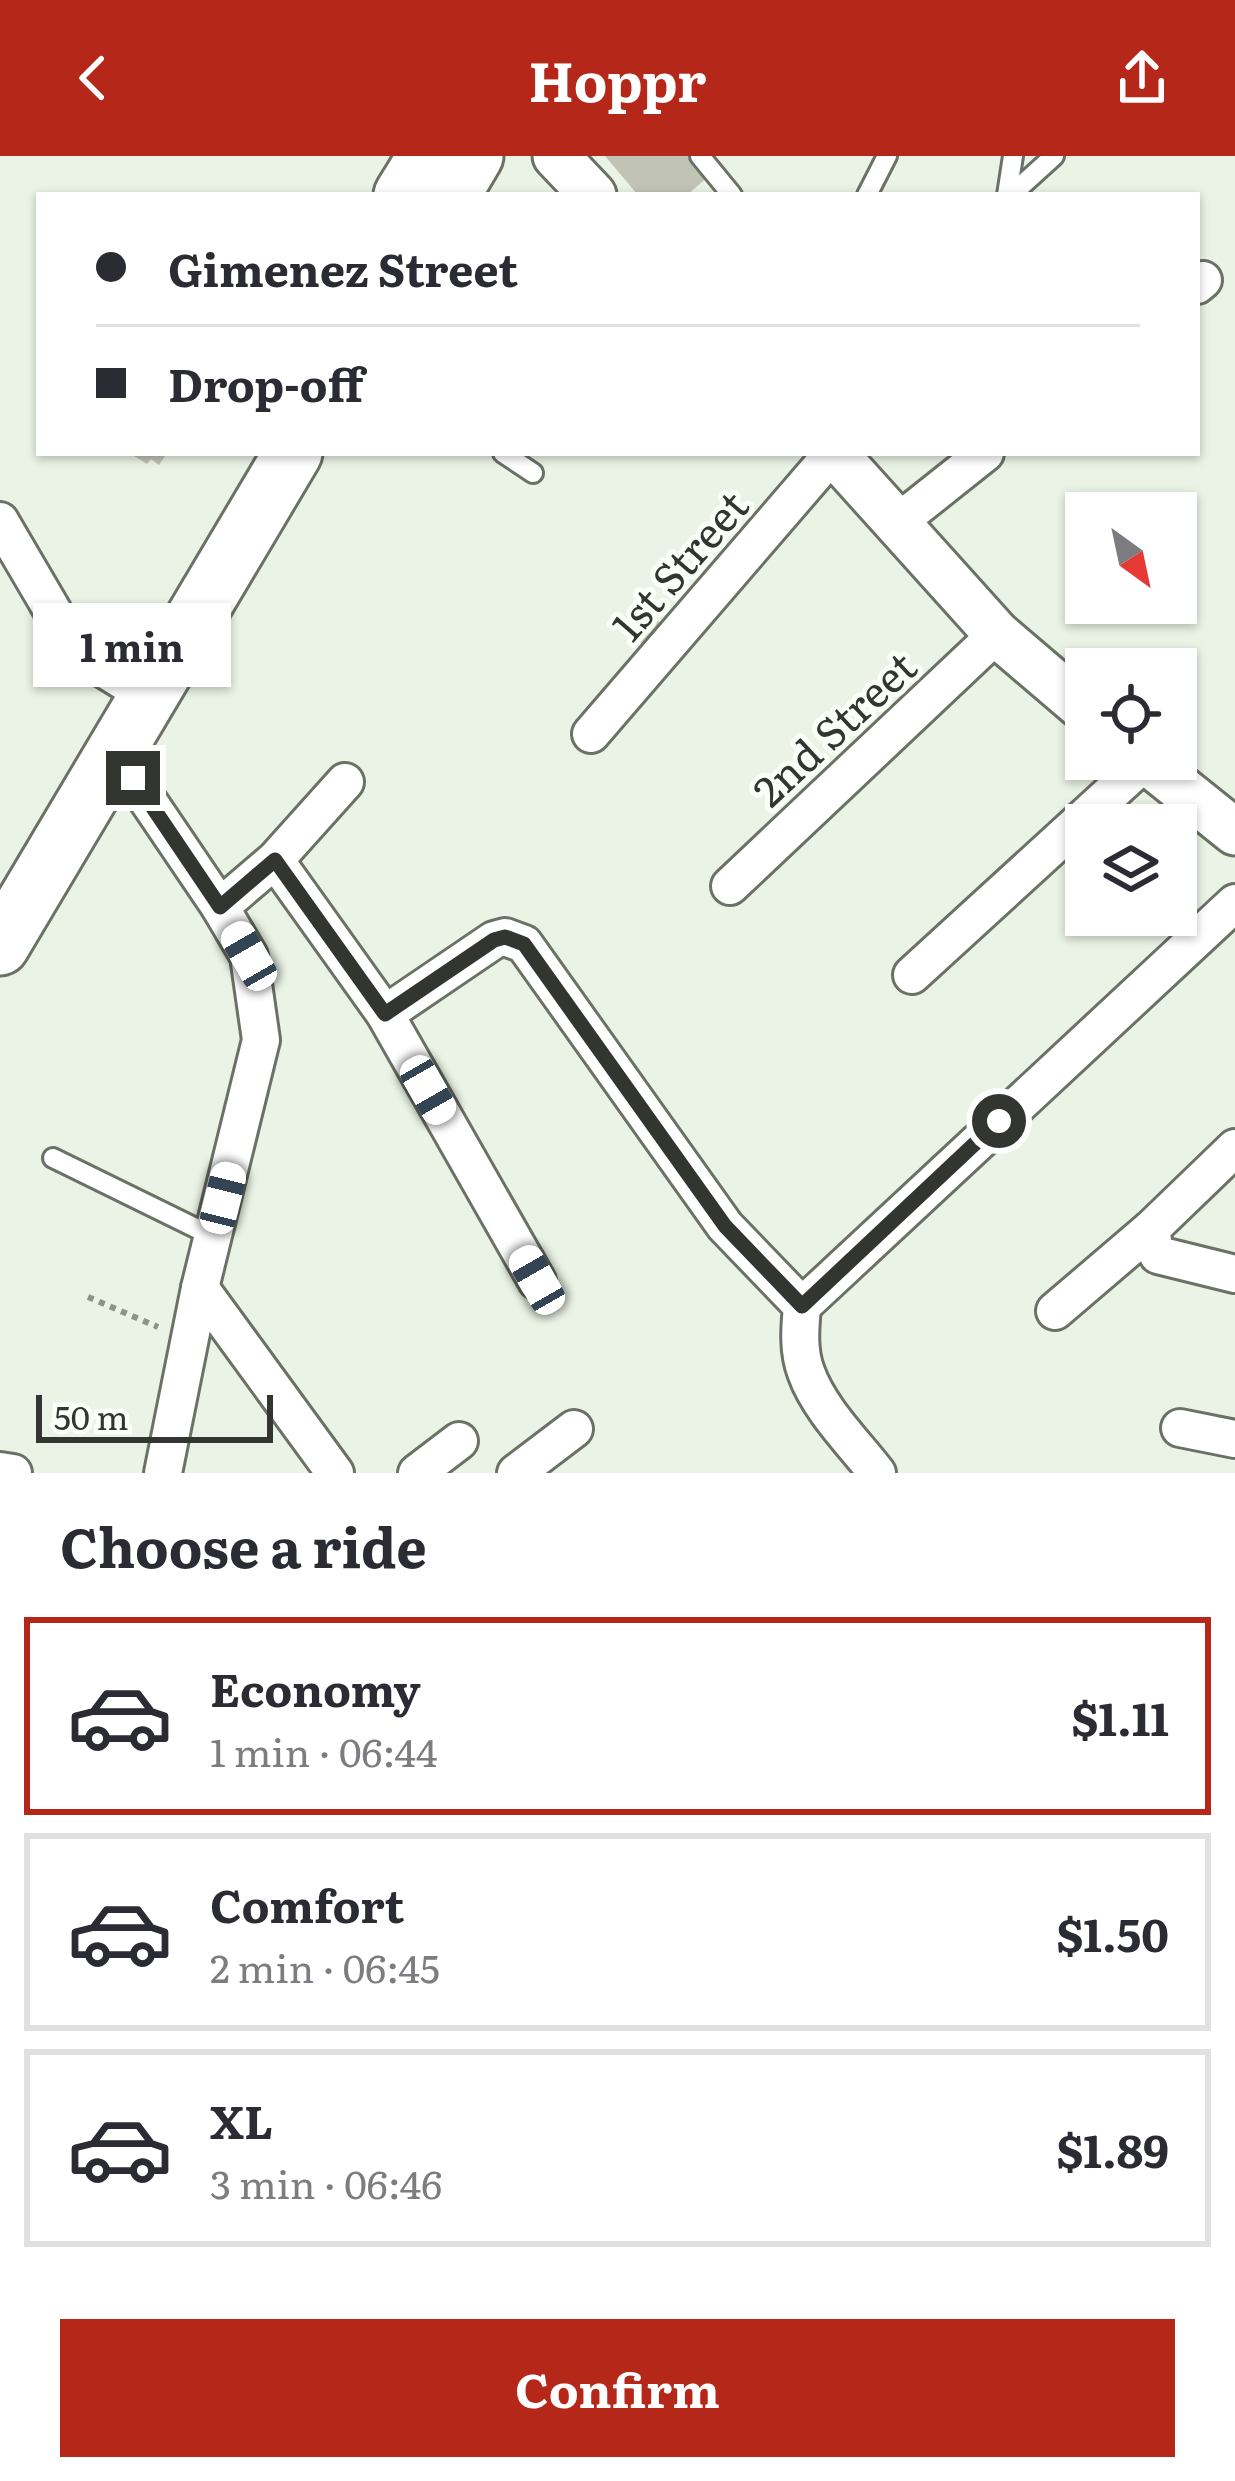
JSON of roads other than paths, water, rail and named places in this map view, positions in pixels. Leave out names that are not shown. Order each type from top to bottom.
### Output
[{"type":"highway","points":[[405,192],[427,156]]},
{"type":"highway","points":[[453,192],[474,156]]},
{"type":"highway","points":[[0,946],[115,752],[134,687],[250,456]]},
{"type":"highway","points":[[0,878],[291,456]]},
{"type":"street","points":[[556,156],[589,192]]},
{"type":"street","name":"1st Street","points":[[591,734],[831,456]]},
{"type":"street","points":[[837,456],[997,634],[1065,692]]},
{"type":"street","points":[[897,523],[981,456]]},
{"type":"street","points":[[0,521],[72,644],[134,687]]},
{"type":"street","name":"2nd Street","points":[[730,886],[997,634]]},
{"type":"street","points":[[115,752],[249,956],[261,1040],[200,1288],[163,1473]]},
{"type":"street","points":[[912,975],[1123,780]]},
{"type":"street","points":[[1170,780],[1235,832]]},
{"type":"street","points":[[220,907],[275,860],[345,782]]},
{"type":"street","points":[[275,860],[385,1014],[537,1280]]},
{"type":"street","points":[[877,1473],[823,1404],[806,1373],[800,1342],[802,1306],[1235,903]]},
{"type":"street","points":[[385,1014],[494,940],[505,937],[524,944],[725,1226],[802,1306]]},
{"type":"street","points":[[1055,1310],[1151,1229],[1235,1148]]},
{"type":"street","points":[[1151,1229],[1158,1255],[1235,1274]]},
{"type":"street","points":[[200,1288],[335,1473]]},
{"type":"street","points":[[1180,1428],[1235,1439]]},
{"type":"street","points":[[516,1473],[574,1429]]},
{"type":"street","points":[[417,1473],[459,1441]]},
{"type":"street","points":[[0,1471],[13,1473]]},
{"type":"lane","points":[[700,156],[730,192]]},
{"type":"lane","points":[[869,192],[887,156]]},
{"type":"lane","points":[[1009,192],[1013,156]]},
{"type":"lane","points":[[1012,192],[1054,156]]},
{"type":"lane","points":[[508,456],[533,473]]},
{"type":"lane","points":[[53,1158],[214,1238]]}]
